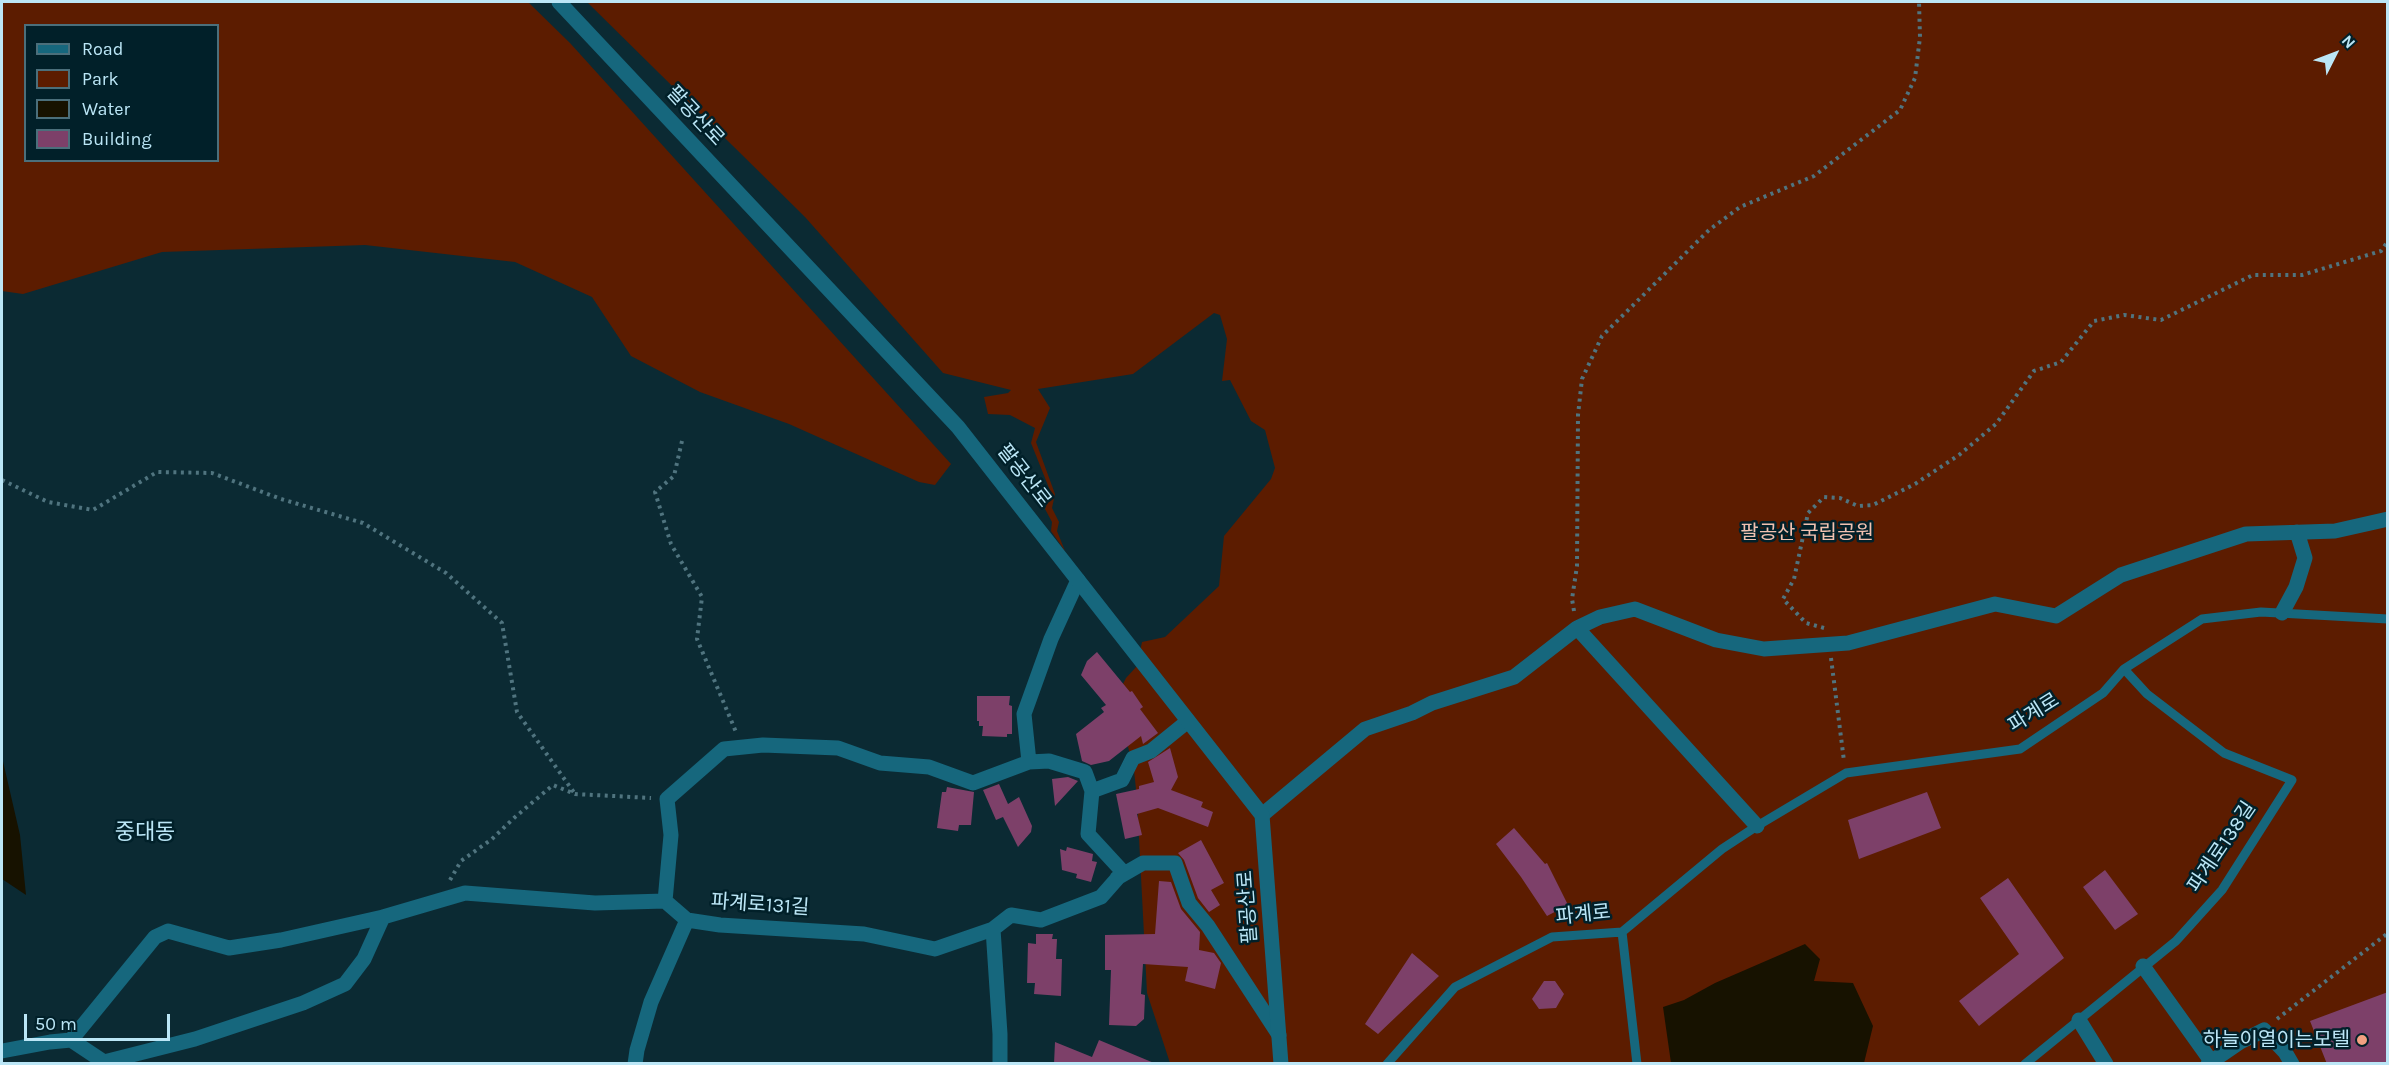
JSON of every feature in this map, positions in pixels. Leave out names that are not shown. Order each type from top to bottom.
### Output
[{"type":"street","name":"팔공산로","points":[[559,2],[958,427],[1262,815],[1281,1064]]},
{"type":"street","points":[[1262,815],[1365,729],[1412,713],[1432,703],[1514,677],[1577,628],[1600,617],[1635,609],[1716,640],[1764,650],[1848,643],[1995,604],[2056,616],[2121,575],[2246,534],[2335,531],[2388,519]]},
{"type":"street","points":[[2282,613],[2296,587],[2306,558],[2297,532]]},
{"type":"street","points":[[1029,762],[1024,714],[1051,639],[1078,580]]},
{"type":"street","points":[[1577,628],[1757,826]]},
{"type":"street","points":[[1092,791],[1122,780],[1133,758],[1151,751],[1188,721]]},
{"type":"street","points":[[71,1040],[155,937],[168,931],[229,948],[281,940],[383,917],[465,893],[595,903],[665,900],[672,835],[667,799],[724,750],[742,747],[763,745],[838,748],[880,763],[929,767],[973,783],[1029,762],[1049,761],[1085,772],[1092,791],[1088,834],[1123,872],[1117,878]]},
{"type":"street","name":"파계로131길","points":[[665,900],[687,920],[720,925],[864,934],[935,949],[993,929],[1011,915],[1041,920],[1101,897],[1117,878],[1143,863],[1175,863],[1189,903],[1208,926],[1279,1035]]},
{"type":"street","points":[[2,1051],[50,1041],[71,1040],[104,1062],[195,1039],[303,1003],[345,984],[364,959],[383,917]]},
{"type":"street","points":[[635,1064],[651,1002],[687,920]]},
{"type":"street","points":[[993,929],[1000,1064]]},
{"type":"street","points":[[2143,966],[2210,1062],[2240,1042],[2264,1030],[2285,1052],[2292,1064]]},
{"type":"street","points":[[2079,1020],[2106,1064]]},
{"type":"lane","name":"파계로","points":[[1387,1064],[1455,987],[1552,937],[1622,932],[1722,849],[1846,773],[2020,749],[2103,693],[2124,669],[2202,620],[2261,612],[2388,619]]},
{"type":"lane","name":"파계로138길","points":[[2025,1064],[2176,941],[2222,890],[2292,780],[2224,753],[2147,694],[2124,669]]},
{"type":"lane","points":[[1622,932],[1637,1064]]},
{"type":"path","points":[[1577,628],[1572,598],[1577,566],[1578,414],[1582,379],[1602,336],[1709,230],[1740,207],[1814,176],[1900,110],[1915,78],[1920,37],[1919,2]]},
{"type":"path","points":[[2381,251],[2388,241]]},
{"type":"path","points":[[1846,773],[1829,644],[1824,627],[1806,623],[1783,600],[1794,579],[1808,513],[1824,497],[1840,498],[1858,506],[1873,505],[1915,484],[1959,455],[1995,424],[2034,371],[2061,362],[2094,321],[2124,315],[2161,320],[2253,274],[2302,275],[2381,251],[2388,252]]},
{"type":"path","points":[[682,441],[674,476],[655,492],[671,544],[702,597],[697,639],[742,747]]},
{"type":"path","points":[[2,480],[48,502],[93,510],[156,472],[212,473],[281,499],[363,523],[446,573],[502,623],[517,712],[575,794]]},
{"type":"path","points":[[436,901],[461,861],[492,839],[553,785],[575,794],[667,799]]},
{"type":"path","points":[[2264,1030],[2388,933]]},
{"type":"green space","points":[[2,2],[528,2],[570,43],[951,464],[935,485],[919,482],[789,424],[700,392],[631,356],[592,297],[515,262],[365,245],[162,252],[23,294],[2,291]]},
{"type":"green space","name":"팔공산 국립공원","points":[[587,2],[2387,2],[2387,1063],[1170,1063],[1147,993],[1134,770],[1125,735],[1113,704],[1126,678],[1137,666],[1142,642],[1165,637],[1219,586],[1224,536],[1271,479],[1275,468],[1265,430],[1251,421],[1230,380],[1222,381],[1227,339],[1220,315],[1214,313],[1133,374],[1038,389],[1050,408],[1036,442],[1055,494],[1052,508],[1059,522],[1057,531],[1065,551],[1051,531],[1052,522],[1045,509],[1051,493],[1031,443],[1035,428],[1010,415],[988,414],[984,397],[1008,393],[1011,390],[943,373],[805,217]]},
{"type":"water","points":[[2,757],[20,835],[26,895],[2,879]]},
{"type":"water","points":[[1805,944],[1820,959],[1814,981],[1853,983],[1873,1026],[1864,1063],[1671,1063],[1663,1007],[1684,1000],[1715,983]]},
{"type":"building","points":[[1097,652],[1130,692],[1132,691],[1143,707],[1140,709],[1158,733],[1143,744],[1141,736],[1109,761],[1091,765],[1082,761],[1076,734],[1104,712],[1101,708],[1106,705],[1081,675],[1087,661]]},
{"type":"building","points":[[977,696],[1010,696],[1012,734],[1007,734],[1007,737],[982,736],[983,726],[979,726],[979,721],[977,721]]},
{"type":"building","points":[[1170,748],[1178,777],[1171,790],[1203,802],[1201,807],[1213,812],[1208,827],[1158,808],[1137,814],[1142,835],[1125,839],[1116,794],[1139,789],[1139,786],[1154,782],[1148,762]]},
{"type":"building","points":[[1068,777],[1078,781],[1055,806],[1052,779]]},
{"type":"building","points":[[999,784],[1008,804],[1019,797],[1032,826],[1031,832],[1018,847],[1003,817],[996,820],[983,790]]},
{"type":"building","points":[[947,787],[974,792],[971,825],[959,825],[958,831],[937,828],[942,792],[946,792]]},
{"type":"building","points":[[1927,792],[1941,828],[1859,859],[1848,820]]},
{"type":"building","points":[[1514,828],[1545,864],[1547,863],[1568,905],[1547,916],[1496,844]]},
{"type":"building","points":[[1201,840],[1224,883],[1211,890],[1220,905],[1209,912],[1198,898],[1184,860],[1178,853]]},
{"type":"building","points":[[1067,847],[1093,854],[1092,861],[1097,862],[1091,882],[1076,878],[1077,874],[1062,870],[1060,849],[1066,851]]},
{"type":"building","points":[[2105,870],[2138,914],[2115,930],[2083,887]]},
{"type":"building","points":[[2008,878],[2064,958],[1979,1026],[1959,1001],[2019,954],[1980,898]]},
{"type":"building","points":[[1159,881],[1171,882],[1181,909],[1200,932],[1199,950],[1214,953],[1221,963],[1215,989],[1185,981],[1188,967],[1143,964],[1141,994],[1145,995],[1144,1019],[1136,1026],[1109,1025],[1111,970],[1105,970],[1105,935],[1155,934]]},
{"type":"building","points":[[1036,934],[1053,934],[1052,939],[1057,939],[1056,959],[1062,959],[1061,996],[1034,994],[1035,983],[1027,983],[1028,943],[1036,944]]},
{"type":"building","points":[[1412,953],[1439,976],[1378,1034],[1365,1024]]},
{"type":"building","points":[[1544,981],[1555,981],[1564,994],[1556,1008],[1539,1009],[1532,999]]},
{"type":"building","points":[[2388,992],[2388,1064],[2327,1064],[2310,1021]]},
{"type":"building","points":[[1099,1040],[1154,1064],[1054,1064],[1055,1042],[1092,1057]]},
{"type":"place","name":"하늘이열이는모텔","points":[[2362,1040]]},
{"type":"district","name":"중대동","points":[[145,833]]}]
